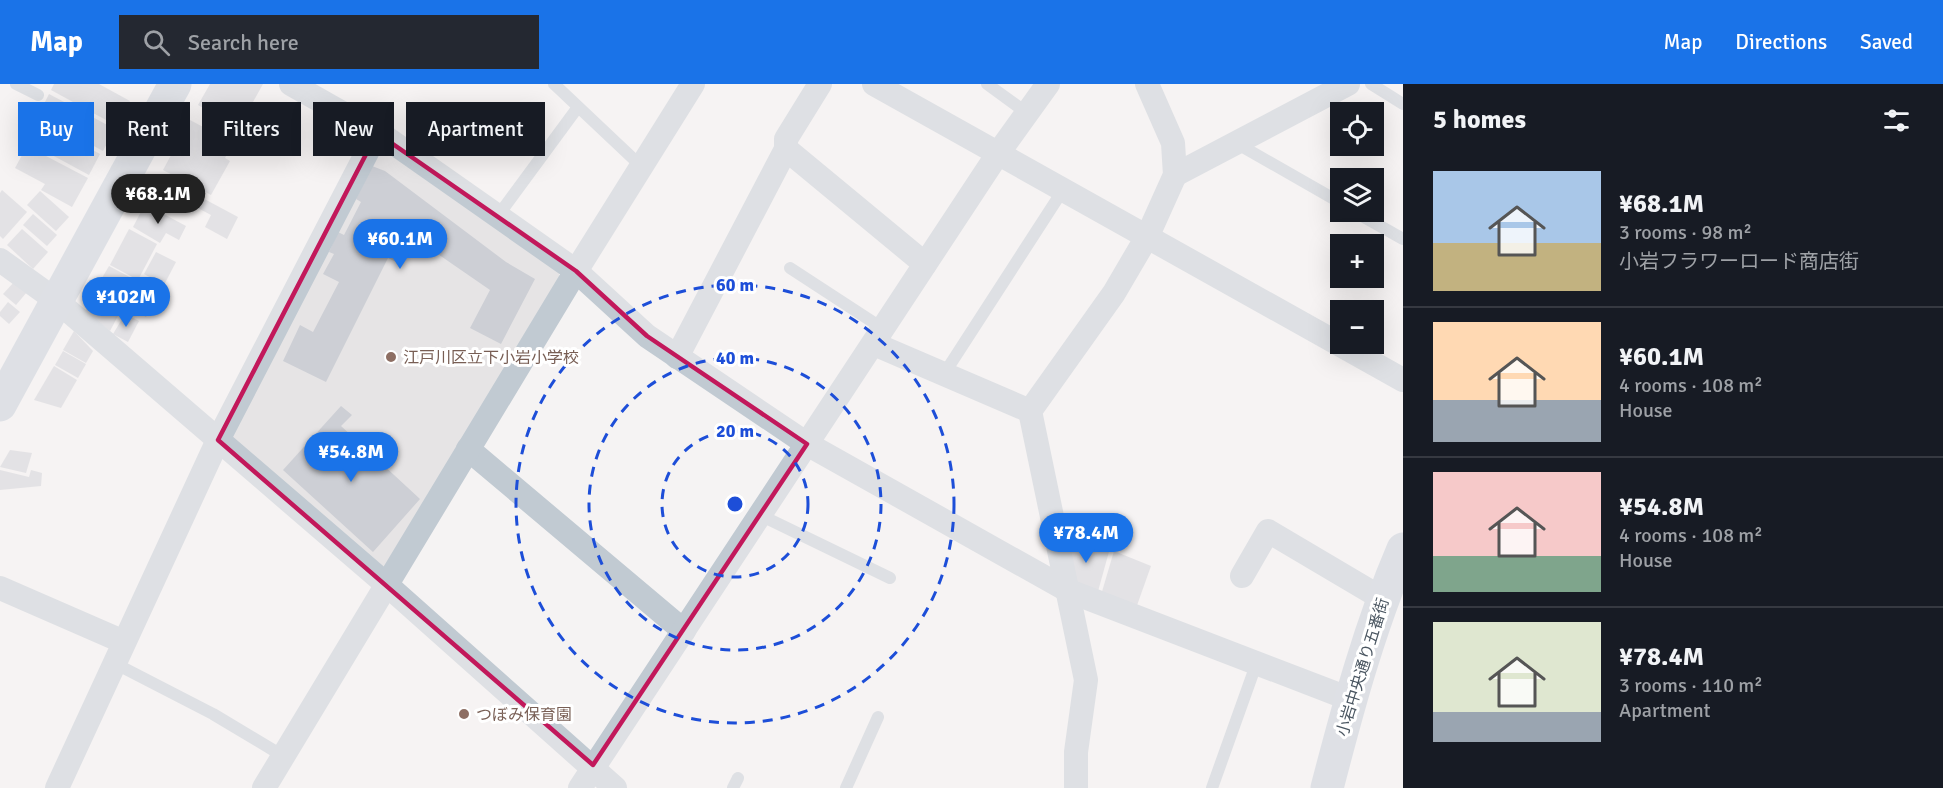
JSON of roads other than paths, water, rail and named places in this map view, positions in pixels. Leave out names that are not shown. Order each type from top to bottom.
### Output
[{"type":"street","points":[[0,405],[175,84]]},
{"type":"street","points":[[291,84],[323,102]]},
{"type":"street","points":[[264,788],[576,271],[693,84]]},
{"type":"street","points":[[677,357],[786,149],[786,139],[820,84]]},
{"type":"street","points":[[874,84],[1148,235],[1403,380]]},
{"type":"street","points":[[580,788],[593,765],[762,516],[999,152],[1048,84]]},
{"type":"street","points":[[1076,788],[1076,752],[1086,680],[1030,411],[1114,293],[1148,235],[1175,176],[1173,143],[1147,84]]},
{"type":"street","points":[[1175,176],[1348,84]]},
{"type":"street","points":[[394,145],[576,271],[647,336],[807,444],[1069,591],[1350,699]]},
{"type":"street","points":[[786,149],[925,264]]},
{"type":"street","points":[[57,788],[218,440],[365,156]]},
{"type":"street","points":[[0,260],[57,301],[387,585],[593,765],[615,788]]},
{"type":"street","points":[[878,336],[944,374],[1030,411]]},
{"type":"street","points":[[468,449],[684,631]]},
{"type":"street","points":[[1242,576],[1268,531],[1383,599]]},
{"type":"street","name":"小岩中央通り五番街","points":[[1327,788],[1350,699],[1383,599],[1403,549]]},
{"type":"street","points":[[0,588],[124,642]]},
{"type":"lane","points":[[16,84],[38,95]]},
{"type":"lane","points":[[554,84],[642,166]]},
{"type":"lane","points":[[987,84],[1027,112]]},
{"type":"lane","points":[[1371,84],[1403,104]]},
{"type":"lane","points":[[497,217],[578,107]]},
{"type":"lane","points":[[1235,143],[1330,197]]},
{"type":"lane","points":[[944,374],[1064,190]]},
{"type":"lane","points":[[1373,222],[1403,239]]},
{"type":"lane","points":[[790,268],[878,336]]},
{"type":"lane","points":[[762,516],[890,578]]},
{"type":"lane","points":[[1212,788],[1257,662]]},
{"type":"lane","points":[[114,663],[213,714],[284,756]]},
{"type":"lane","points":[[846,788],[878,717]]},
{"type":"place","name":"江戸川区立下小岩小学校","points":[[391,357]]},
{"type":"place","name":"つぼみ保育園","points":[[464,714]]}]
